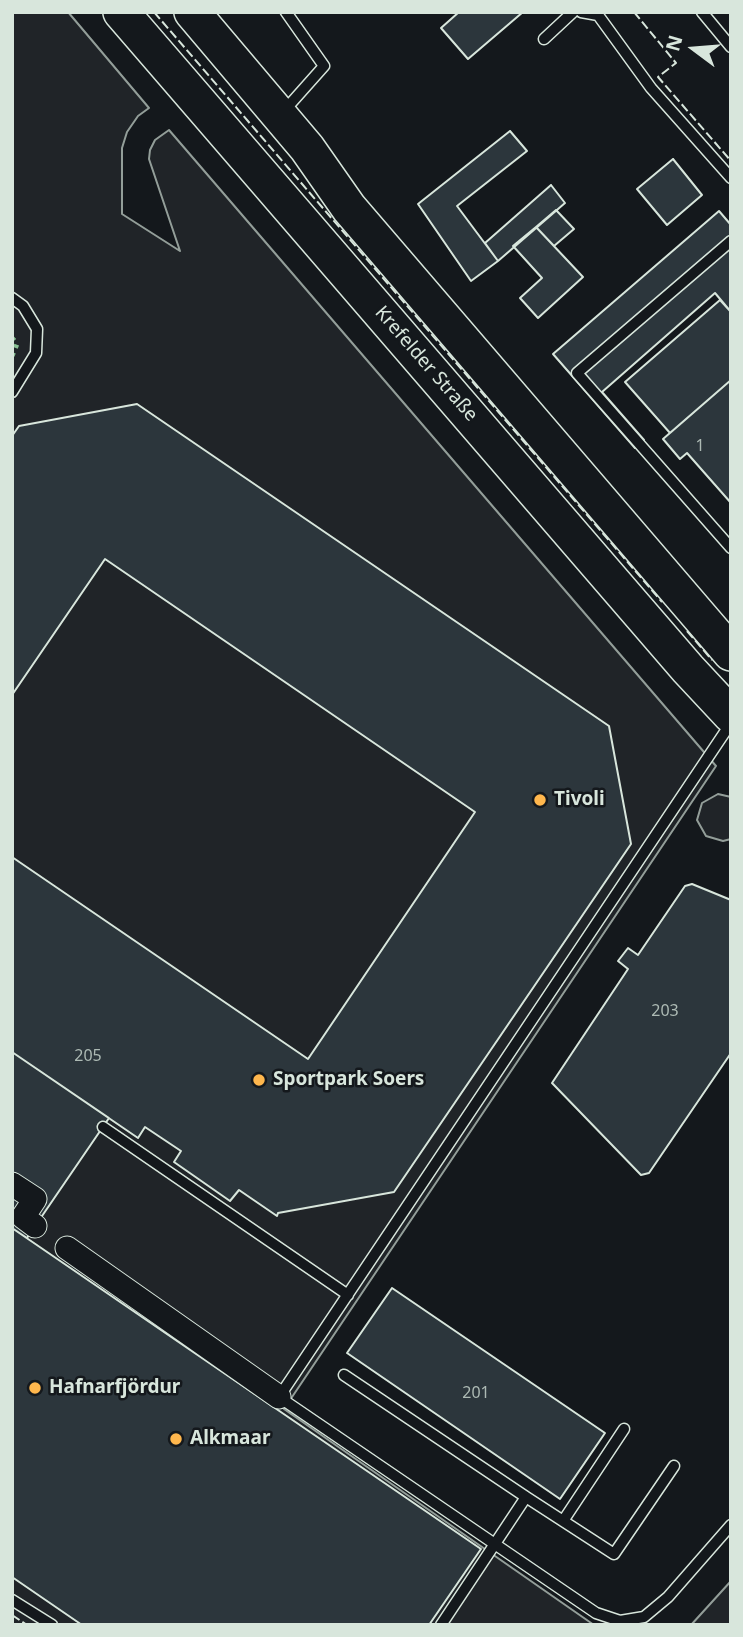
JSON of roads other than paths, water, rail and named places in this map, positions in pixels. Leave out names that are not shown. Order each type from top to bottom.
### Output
[{"type":"main road","name":"Krefelder Straße","points":[[121,12],[688,669],[731,715]]},
{"type":"main road","points":[[192,12],[307,148],[349,208],[731,653]]},
{"type":"street","points":[[12,1184],[35,1199],[23,1217],[35,1226]]},
{"type":"street","points":[[67,1248],[279,1397]]},
{"type":"lane","points":[[279,116],[324,66],[286,12]]},
{"type":"lane","points":[[544,39],[573,12]]},
{"type":"lane","points":[[581,12],[598,15],[651,88],[731,178]]},
{"type":"lane","points":[[702,12],[731,47]]},
{"type":"lane","points":[[731,241],[577,373],[731,548]]},
{"type":"lane","points":[[12,298],[23,306],[37,329],[36,353],[12,392]]},
{"type":"lane","points":[[731,723],[279,1397],[597,1613],[620,1621],[644,1617],[668,1597],[731,1525]]},
{"type":"lane","points":[[103,1127],[348,1295]]},
{"type":"lane","points":[[344,1375],[614,1554],[674,1466]]},
{"type":"lane","points":[[563,1521],[624,1429]]},
{"type":"lane","points":[[441,1625],[526,1497]]},
{"type":"lane","points":[[454,1531],[461,1520]]},
{"type":"lane","points":[[12,1600],[51,1625]]},
{"type":"place","name":"Tivoli","points":[[540,800]]},
{"type":"place","name":"Sportpark Soers","points":[[259,1080]]},
{"type":"place","name":"Hafnarfjördur","points":[[35,1388]]},
{"type":"place","name":"Alkmaar","points":[[176,1439]]}]
